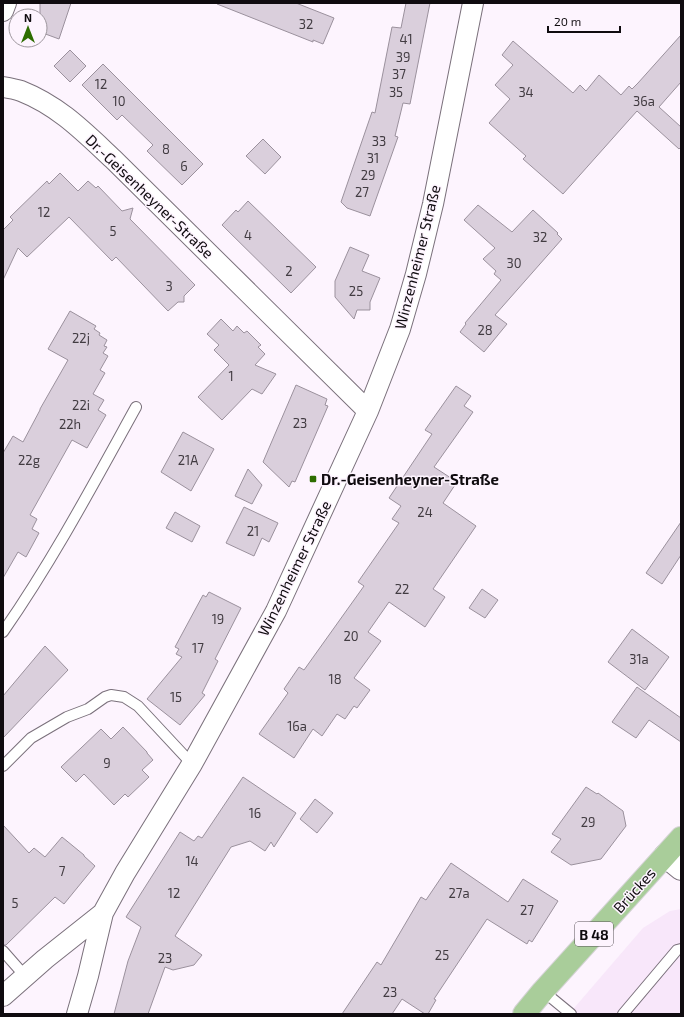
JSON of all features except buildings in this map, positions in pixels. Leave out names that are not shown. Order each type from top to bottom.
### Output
[{"type":"main road","name":"Brückes","points":[[524,1014],[543,991],[673,862],[681,838]]},
{"type":"street","points":[[3,10],[6,3]]},
{"type":"street","name":"Winzenheimer Straße","points":[[3,996],[45,959],[103,913],[125,873],[192,764],[276,611],[368,411],[400,329],[416,274],[433,204],[474,3]]},
{"type":"street","name":"Dr.-Geisenheyner-Straße","points":[[3,87],[20,91],[48,104],[73,122],[113,159],[368,411]]},
{"type":"street","points":[[77,1014],[103,913]]},
{"type":"lane","points":[[3,632],[69,528],[136,407]]},
{"type":"lane","points":[[3,766],[31,738],[67,717],[88,709],[105,697],[112,695],[124,697],[138,706],[192,764]]},
{"type":"lane","points":[[623,1014],[677,950],[681,949]]},
{"type":"lane","points":[[3,951],[25,976]]},
{"type":"lane","points":[[543,991],[571,1014]]},
{"type":"shaded area","points":[[681,909],[681,1014],[569,1014],[643,928],[670,911]]},
{"type":"place","name":"Dr.-Geisenheyner-Straße","points":[[313,479]]}]
